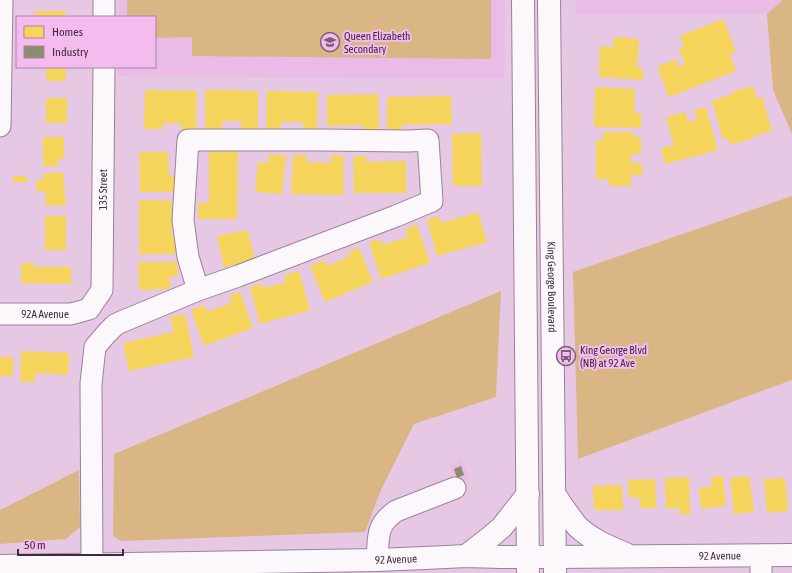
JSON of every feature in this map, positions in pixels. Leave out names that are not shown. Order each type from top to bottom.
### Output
[{"type":"main road","points":[[523,0],[528,565]]},
{"type":"main road","name":"King George Boulevard","points":[[550,0],[555,565]]},
{"type":"main road","points":[[492,573],[466,556],[502,527],[528,494]]},
{"type":"main road","points":[[555,495],[578,527],[600,542],[631,556]]},
{"type":"main road","name":"92 Avenue","points":[[0,566],[377,560],[466,556],[501,557],[528,565],[555,565],[631,556],[761,564],[792,555]]},
{"type":"main road","points":[[595,573],[631,556]]},
{"type":"street","points":[[0,126],[2,0]]},
{"type":"street","points":[[104,0],[104,16]]},
{"type":"street","name":"135 Street","points":[[89,309],[102,290],[104,68]]},
{"type":"street","points":[[92,565],[91,384],[95,347],[107,333],[121,322],[198,290],[432,201],[428,140],[188,140],[183,220],[188,257],[198,290]]},
{"type":"street","name":"92A Avenue","points":[[0,314],[71,314],[89,309]]},
{"type":"street","points":[[377,560],[381,527],[388,516],[396,511],[455,488]]},
{"type":"shaded area","name":"Queen Elizabeth Secondary","points":[[119,0],[505,0],[504,79],[118,76],[118,68],[156,68],[156,16],[119,16]]},
{"type":"shaded area","name":"Queen Elizabeth Secondary","points":[[127,0],[491,0],[491,59],[192,56],[192,37],[156,38],[156,16],[127,16]]},
{"type":"shaded area","points":[[576,0],[783,0],[767,14],[576,15]]},
{"type":"shaded area","points":[[783,0],[792,0],[792,134],[773,90],[767,14]]},
{"type":"shaded area","points":[[792,196],[792,380],[578,459],[573,272]]},
{"type":"shaded area","points":[[501,291],[496,397],[414,424],[381,490],[365,532],[121,541],[113,536],[114,454]]},
{"type":"shaded area","points":[[462,460],[469,479],[457,484],[450,465]]},
{"type":"shaded area","points":[[79,470],[80,527],[66,539],[0,544],[0,510]]},
{"type":"building: Homes","points":[[35,11],[65,11],[65,16],[35,16]]},
{"type":"building: Homes","points":[[723,19],[736,52],[730,54],[736,71],[669,97],[657,67],[676,59],[679,67],[685,64],[679,49],[684,47],[680,36]]},
{"type":"building: Homes","points":[[614,37],[639,39],[637,68],[643,68],[643,80],[599,77],[600,46],[613,47]]},
{"type":"building: Homes","points":[[46,68],[66,68],[66,81],[46,81]]},
{"type":"building: Homes","points":[[753,86],[757,99],[762,97],[772,131],[751,137],[752,139],[730,145],[728,138],[723,139],[712,101],[733,94],[732,92]]},
{"type":"building: Homes","points":[[595,87],[635,89],[634,113],[641,114],[641,128],[594,127]]},
{"type":"building: Homes","points":[[145,90],[197,91],[196,130],[181,130],[181,123],[163,123],[163,129],[144,129]]},
{"type":"building: Homes","points":[[205,90],[258,91],[258,130],[241,130],[241,121],[222,121],[222,130],[205,130]]},
{"type":"building: Homes","points":[[267,91],[318,92],[317,129],[303,129],[303,122],[281,122],[281,130],[266,130]]},
{"type":"building: Homes","points":[[378,94],[379,131],[363,131],[363,125],[327,126],[327,95]]},
{"type":"building: Homes","points":[[451,96],[452,124],[402,125],[402,132],[387,132],[387,97]]},
{"type":"building: Homes","points":[[46,98],[67,98],[67,123],[46,123]]},
{"type":"building: Homes","points":[[706,107],[718,150],[665,164],[661,148],[674,145],[666,117],[685,112],[688,122],[697,120],[694,110]]},
{"type":"building: Homes","points":[[603,132],[633,132],[633,137],[641,137],[641,154],[631,154],[631,163],[642,163],[642,175],[631,175],[631,186],[609,186],[609,179],[596,179],[596,140],[603,140]]},
{"type":"building: Homes","points":[[481,133],[482,186],[453,186],[452,134]]},
{"type":"building: Homes","points":[[43,137],[64,137],[64,159],[58,159],[58,166],[43,166]]},
{"type":"building: Homes","points":[[209,151],[238,152],[237,219],[198,219],[198,203],[209,203]]},
{"type":"building: Homes","points":[[139,152],[168,152],[169,176],[178,176],[178,192],[140,192]]},
{"type":"building: Homes","points":[[269,154],[286,156],[282,194],[255,192],[258,162],[269,163]]},
{"type":"building: Homes","points":[[293,155],[307,155],[307,162],[331,163],[331,155],[344,156],[343,195],[291,194]]},
{"type":"building: Homes","points":[[353,156],[366,156],[366,162],[406,161],[406,193],[354,193]]},
{"type":"building: Homes","points":[[63,172],[66,205],[46,206],[45,191],[37,192],[36,180],[44,179],[44,173]]},
{"type":"building: Homes","points":[[13,176],[27,176],[27,182],[13,182]]},
{"type":"building: Homes","points":[[139,200],[172,201],[172,238],[176,238],[176,254],[139,254]]},
{"type":"building: Homes","points":[[478,212],[487,242],[437,256],[427,220],[439,216],[441,223]]},
{"type":"building: Homes","points":[[45,216],[66,216],[66,250],[45,250]]},
{"type":"building: Homes","points":[[417,225],[430,263],[381,279],[369,242],[380,239],[383,245],[408,237],[405,229]]},
{"type":"building: Homes","points":[[248,230],[255,261],[224,267],[217,236]]},
{"type":"building: Homes","points":[[359,248],[373,282],[325,302],[310,266],[325,260],[327,266],[350,256],[348,252]]},
{"type":"building: Homes","points":[[138,262],[177,262],[178,276],[170,276],[170,289],[139,290]]},
{"type":"building: Homes","points":[[21,263],[34,263],[34,267],[71,267],[71,284],[21,283]]},
{"type":"building: Homes","points":[[299,271],[310,310],[260,324],[250,287],[263,284],[264,288],[286,282],[284,275]]},
{"type":"building: Homes","points":[[240,292],[253,328],[204,346],[191,310],[204,305],[207,312],[231,303],[229,296]]},
{"type":"building: Homes","points":[[185,314],[194,357],[129,371],[123,343],[174,332],[170,317]]},
{"type":"building: Homes","points":[[21,351],[69,353],[68,375],[35,373],[35,382],[20,382]]},
{"type":"building: Homes","points":[[0,357],[13,357],[13,376],[0,376]]},
{"type":"building: Homes","points":[[723,476],[726,506],[701,509],[699,488],[712,486],[711,477]]},
{"type":"building: Homes","points":[[749,476],[754,512],[734,514],[730,478]]},
{"type":"building: Homes","points":[[689,477],[690,514],[680,515],[680,508],[666,509],[665,478]]},
{"type":"building: Homes","points":[[785,478],[788,511],[767,513],[764,479]]},
{"type":"building: Homes","points":[[655,479],[656,508],[640,508],[639,497],[629,498],[628,480]]},
{"type":"building: Homes","points":[[622,485],[623,510],[594,510],[593,486]]},
{"type":"building: Industry","points":[[461,466],[464,475],[457,478],[454,469]]},
{"type":"place","name":"Queen Elizabeth Secondary","points":[[330,42]]},
{"type":"place","name":"King George Blvd (NB) at 92 Ave","points":[[566,356]]}]
